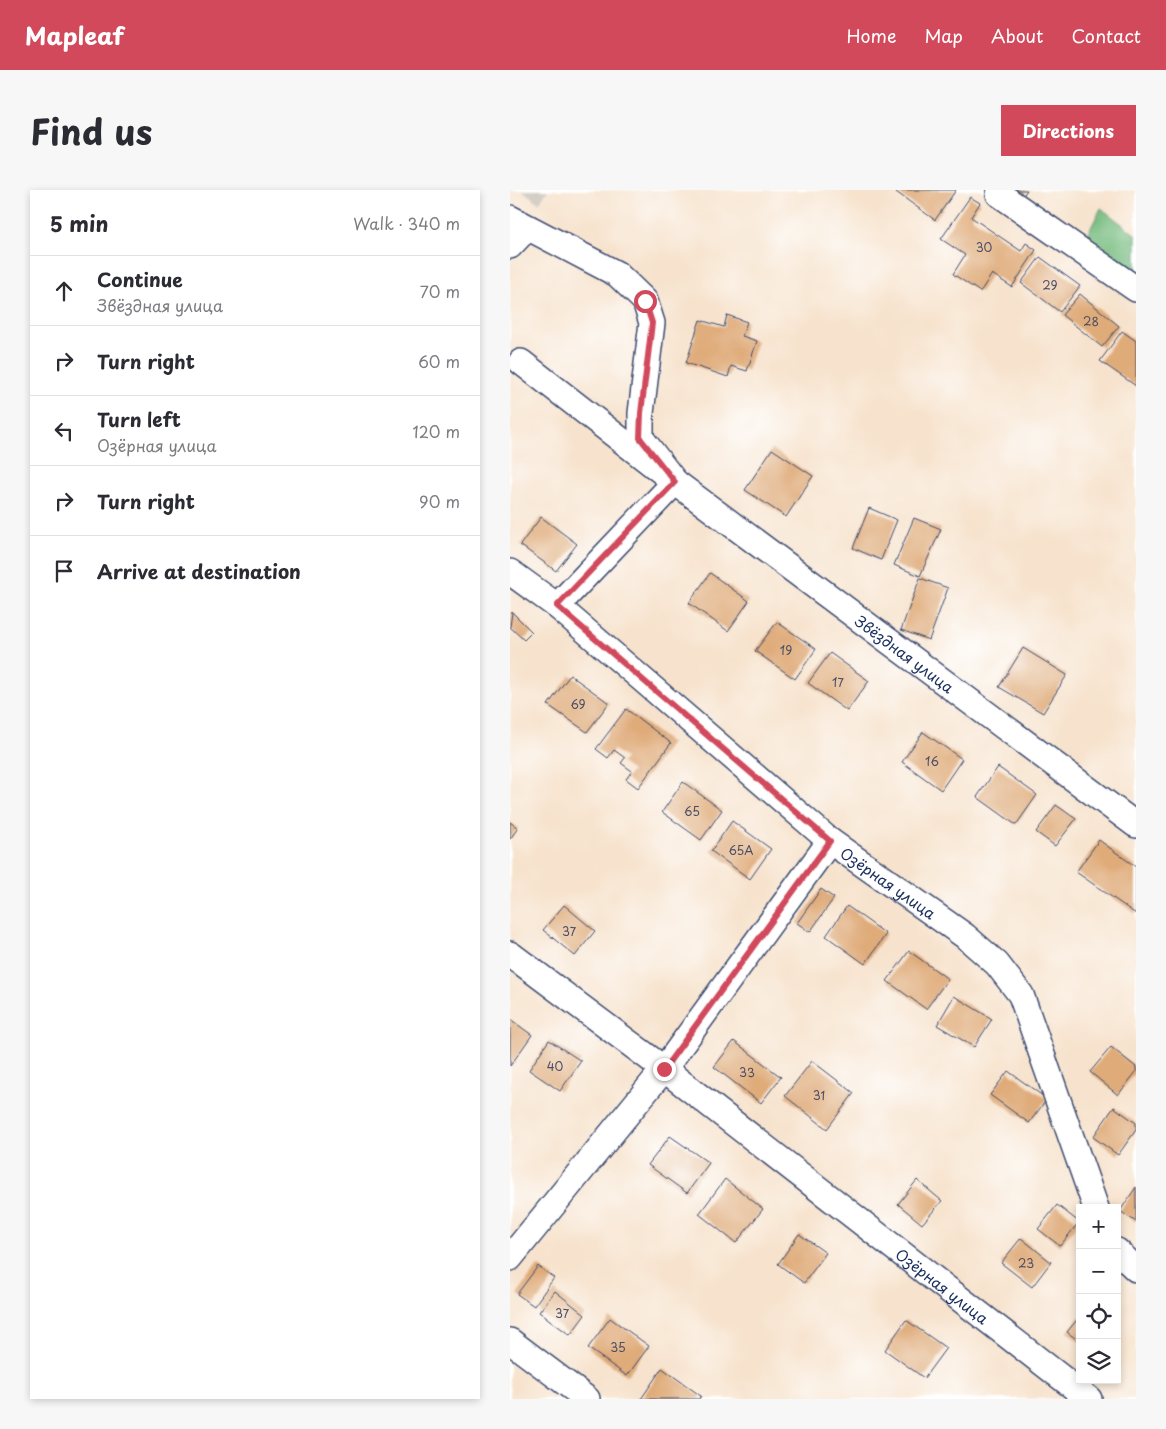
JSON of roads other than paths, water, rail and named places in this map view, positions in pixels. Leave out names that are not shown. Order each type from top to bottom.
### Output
[{"type":"street","points":[[999,194],[1136,289]]},
{"type":"street","points":[[510,246],[518,223]]},
{"type":"street","name":"Звёздная улица","points":[[518,223],[616,274],[645,301],[652,323],[641,413],[640,438],[675,482]]},
{"type":"street","name":"Звёздная улица","points":[[521,362],[675,482],[1136,826]]},
{"type":"street","points":[[557,606],[675,482]]},
{"type":"street","name":"Озёрная улица","points":[[510,572],[557,606],[830,841],[965,936],[997,964],[1021,995],[1095,1204]]},
{"type":"street","points":[[510,1258],[664,1069],[830,841]]},
{"type":"street","name":"Озёрная улица","points":[[510,954],[664,1069],[1089,1399]]},
{"type":"street","points":[[1121,1255],[1136,1269]]},
{"type":"street","points":[[510,1341],[587,1399]]}]
